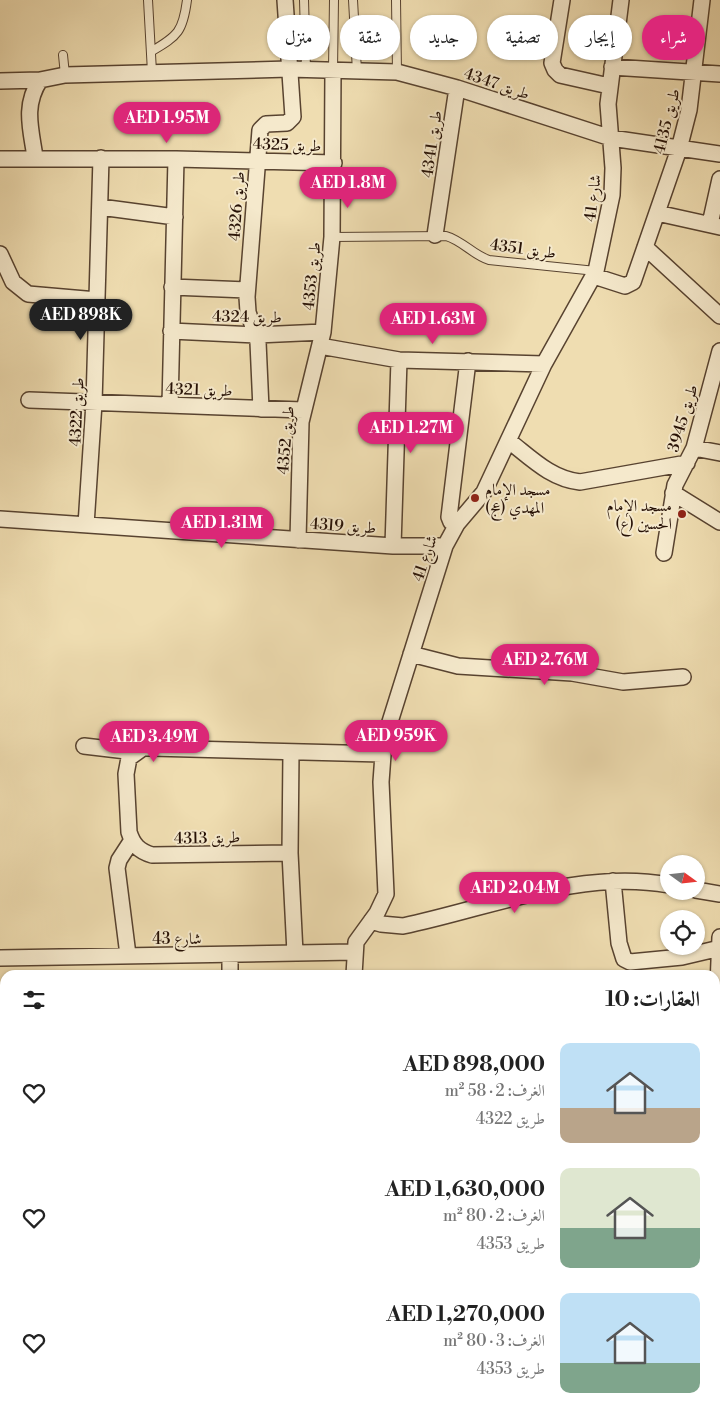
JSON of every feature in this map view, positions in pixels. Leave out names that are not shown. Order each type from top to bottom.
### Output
[{"type":"street","name":"طريق 4326","points":[[262,409],[257,335],[248,312],[247,290],[261,127],[266,124],[287,122],[293,117],[288,69],[285,0]]},
{"type":"street","points":[[562,0],[552,63],[555,70],[560,75],[609,86]]},
{"type":"street","name":"شارع 41","points":[[354,970],[354,952],[361,933],[382,904],[387,883],[381,782],[382,754],[445,546],[457,524],[484,492],[544,364],[595,273],[612,195],[609,86],[621,0]]},
{"type":"street","name":"طريق 4135","points":[[595,273],[625,286],[631,285],[679,149],[690,110],[696,72],[702,0]]},
{"type":"street","points":[[612,67],[720,74]]},
{"type":"street","name":"طريق 4347","points":[[0,81],[40,80],[65,75],[152,72],[288,69],[397,72],[457,88],[611,138],[720,154]]},
{"type":"street","name":"طريق 4353","points":[[322,339],[332,237],[334,163],[333,70]]},
{"type":"street","points":[[35,157],[29,104],[32,92],[40,80]]},
{"type":"street","name":"طريق 4341","points":[[435,235],[457,88]]},
{"type":"street","name":"طريق 4325","points":[[0,158],[176,159],[334,163]]},
{"type":"street","name":"طريق 4322","points":[[86,525],[94,403],[101,158]]},
{"type":"street","points":[[170,406],[176,159]]},
{"type":"street","points":[[657,213],[715,225],[720,179]]},
{"type":"street","points":[[100,207],[175,217]]},
{"type":"street","points":[[645,247],[720,316]]},
{"type":"street","points":[[0,254],[13,282],[28,294],[97,300]]},
{"type":"street","name":"طريق 4324","points":[[172,288],[247,290]]},
{"type":"street","name":"طريق 4324","points":[[171,331],[322,339]]},
{"type":"street","points":[[322,339],[399,360],[544,364]]},
{"type":"street","name":"طريق 4352","points":[[298,540],[303,410],[322,339]]},
{"type":"street","name":"طريق 3945","points":[[664,553],[673,493],[678,476],[694,448],[720,351]]},
{"type":"street","points":[[393,546],[399,360]]},
{"type":"street","points":[[457,524],[451,522],[449,516],[468,361]]},
{"type":"street","name":"طريق 4321","points":[[29,400],[303,410]]},
{"type":"street","points":[[508,441],[547,470],[568,480],[586,481],[687,463]]},
{"type":"street","points":[[694,448],[720,453]]},
{"type":"street","points":[[673,493],[720,522]]},
{"type":"street","name":"طريق 4319","points":[[0,519],[393,546],[445,546]]},
{"type":"street","points":[[411,654],[458,666],[572,673],[623,682],[683,677]]},
{"type":"street","points":[[84,746],[136,752],[152,748],[382,754]]},
{"type":"street","points":[[128,955],[117,868],[119,860],[132,840],[126,766],[136,752]]},
{"type":"street","points":[[290,752],[290,853],[295,954]]},
{"type":"street","name":"طريق 4313","points":[[132,840],[144,853],[152,855],[290,853]]},
{"type":"street","points":[[371,921],[403,926],[541,892],[613,881],[638,880],[660,884]]},
{"type":"street","points":[[613,881],[619,943],[624,959],[630,962],[682,958],[720,948]]},
{"type":"street","points":[[705,892],[720,894]]},
{"type":"street","points":[[719,970],[720,937]]},
{"type":"street","name":"شارع 43","points":[[0,958],[354,952]]},
{"type":"street","points":[[230,955],[230,970]]},
{"type":"lane","points":[[148,0],[152,72]]},
{"type":"lane","points":[[152,51],[174,38],[182,22],[187,0]]},
{"type":"lane","points":[[304,0],[306,70]]},
{"type":"lane","points":[[333,70],[334,0]]},
{"type":"lane","points":[[353,0],[354,15]]},
{"type":"lane","points":[[396,0],[396,15]]},
{"type":"lane","points":[[63,55],[65,75]]},
{"type":"lane","points":[[356,60],[357,71]]},
{"type":"lane","points":[[397,60],[397,72]]},
{"type":"lane","name":"طريق 4351","points":[[332,237],[435,235],[455,239],[476,254],[489,260],[595,273]]},
{"type":"place","name":"مسجد الإمام المهدي (عج)","points":[[475,498]]},
{"type":"place","name":"مسجد الإمام الحسين (ع)","points":[[682,514]]}]
